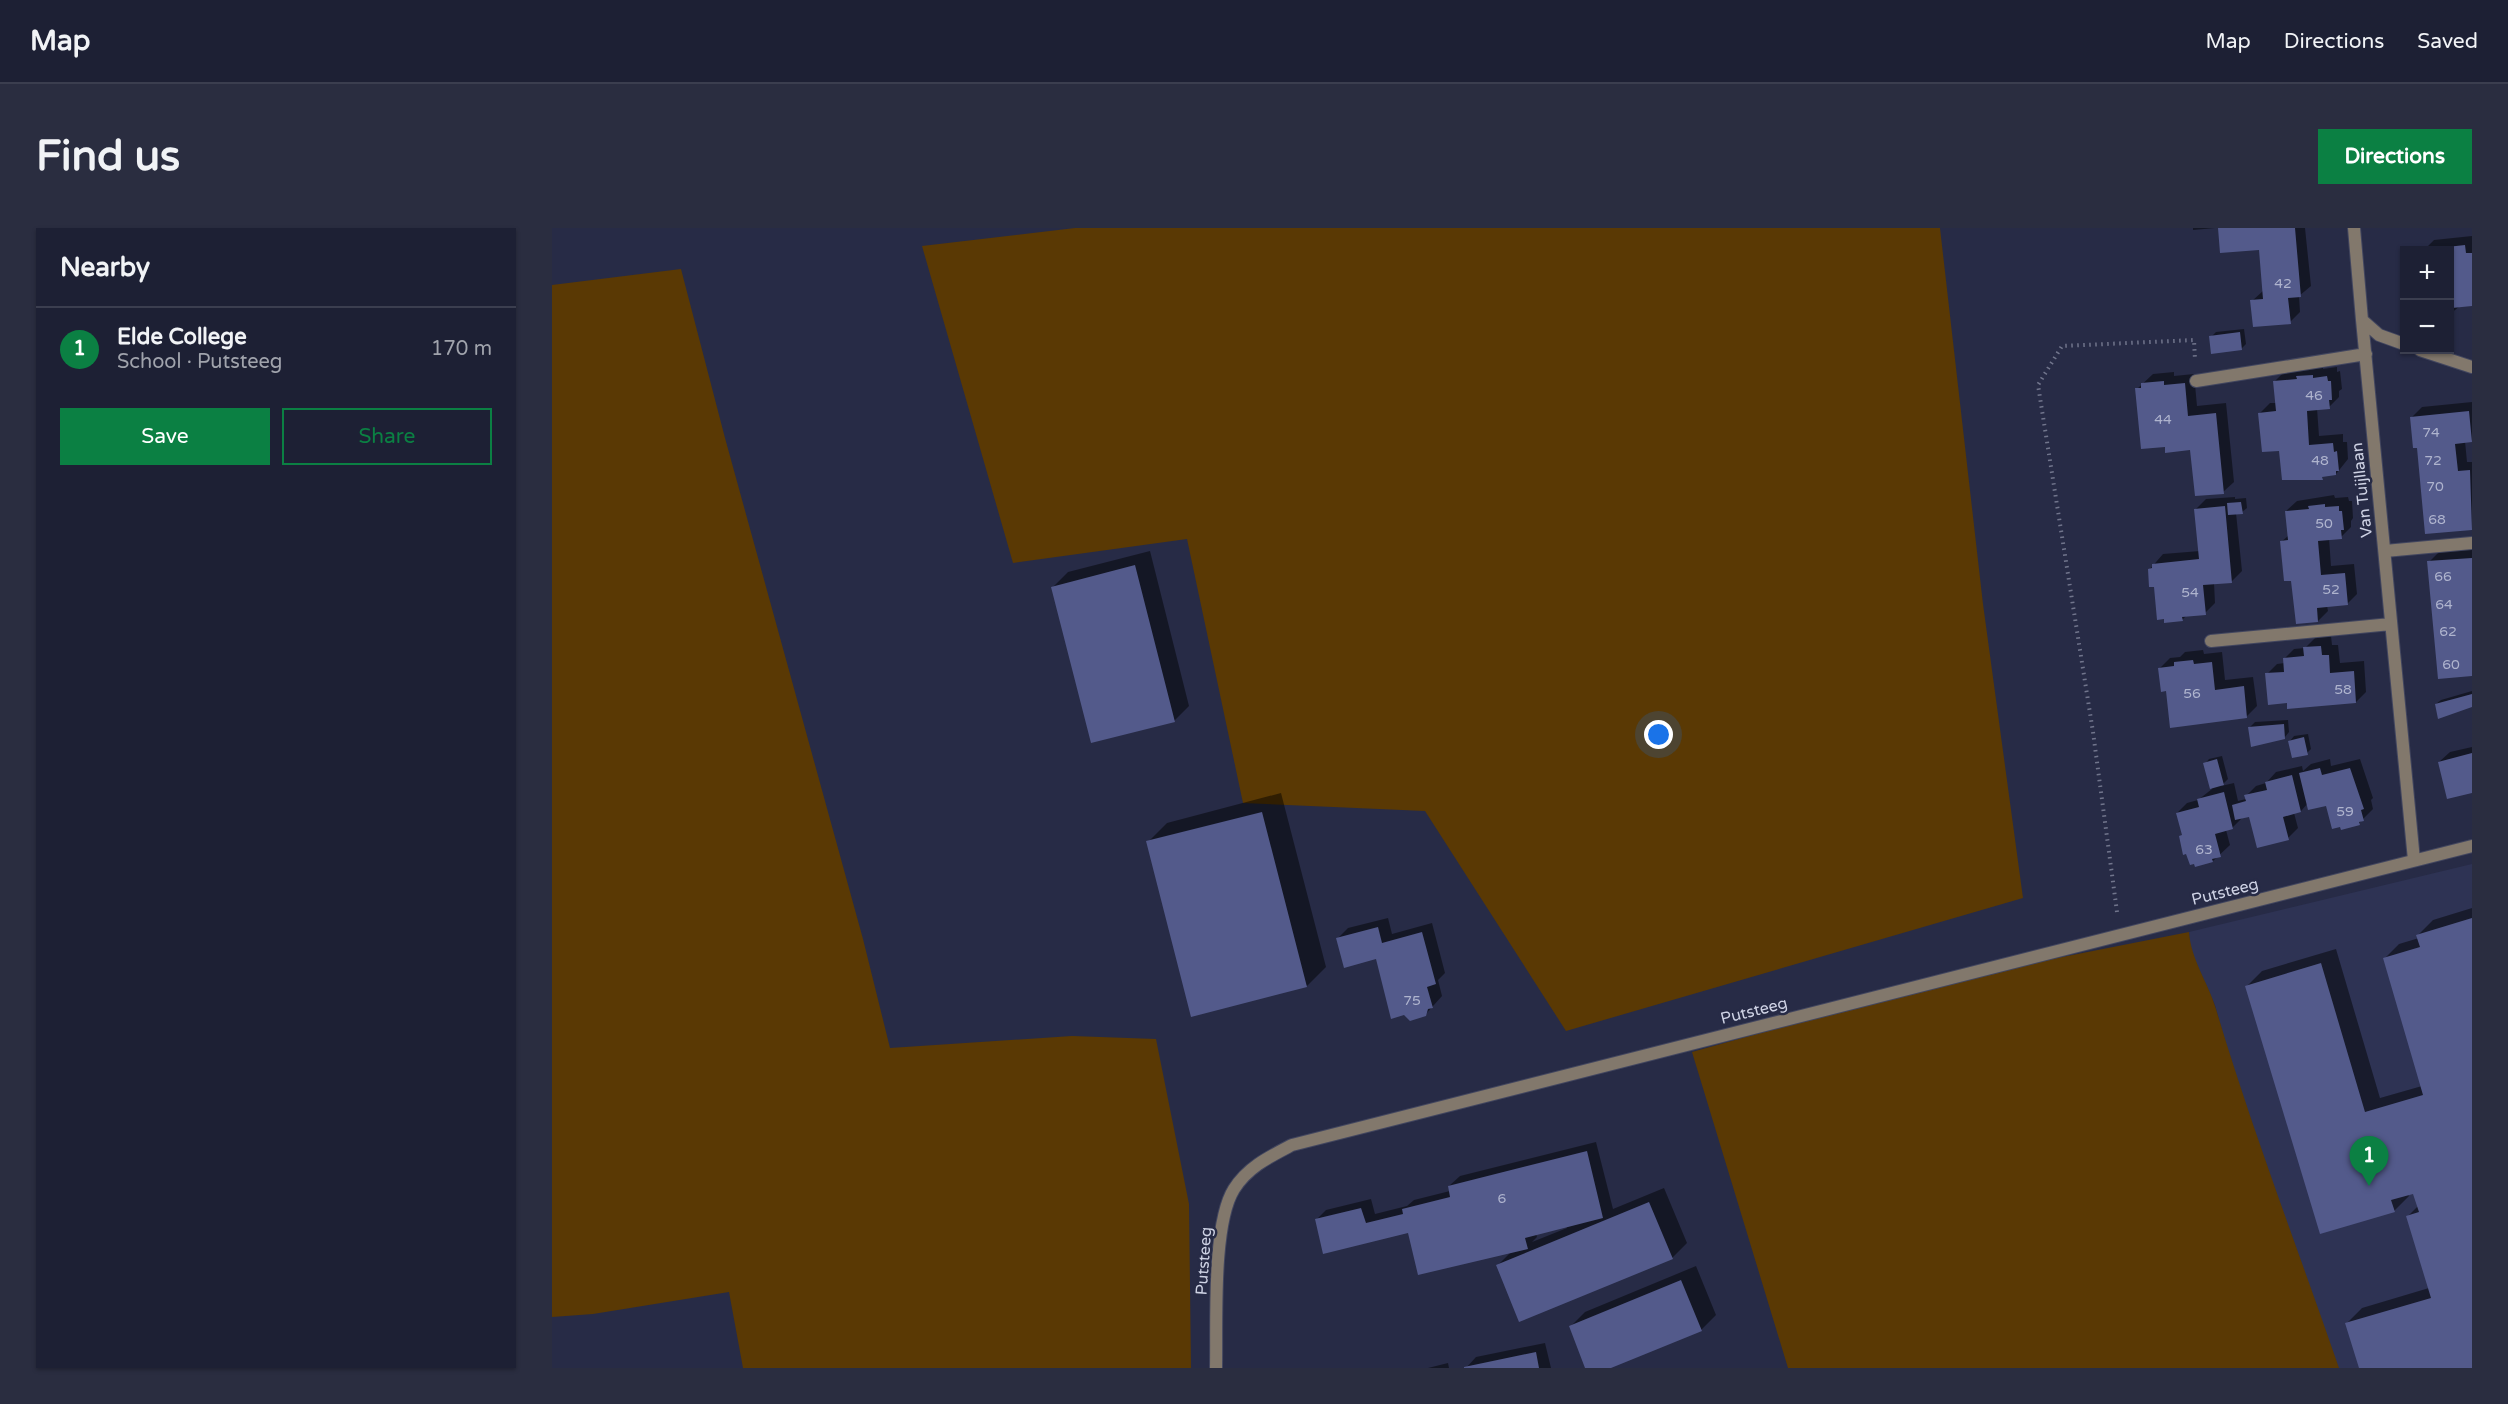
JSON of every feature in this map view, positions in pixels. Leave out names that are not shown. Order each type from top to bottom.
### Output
[{"type":"street","name":"Van Tuijllaan","points":[[2354,228],[2414,860]]},
{"type":"street","points":[[2362,320],[2379,334],[2400,342]]},
{"type":"street","points":[[2196,381],[2366,354]]},
{"type":"street","points":[[2432,354],[2472,367]]},
{"type":"street","points":[[2385,551],[2472,543]]},
{"type":"street","points":[[2211,641],[2391,624]]},
{"type":"street","name":"Putsteeg","points":[[1216,1368],[1220,1230],[1233,1190],[1257,1163],[1292,1145],[2472,846]]},
{"type":"path","points":[[2121,935],[2093,732],[2038,385],[2062,346],[2193,340],[2196,381]]},
{"type":"shaded area","points":[[1075,228],[1940,228],[1983,604],[2023,898],[1566,1031],[1425,811],[1243,803],[1187,539],[1013,563],[922,246]]},
{"type":"shaded area","points":[[681,269],[725,438],[863,939],[890,1048],[1072,1036],[1156,1039],[1189,1204],[1191,1368],[743,1368],[729,1292],[593,1314],[552,1317],[552,285]]},
{"type":"shaded area","points":[[2472,864],[2472,1368],[2316,1368],[2215,1005],[2190,949],[2189,932]]},
{"type":"shaded area","points":[[2189,932],[2196,962],[2213,999],[2260,1144],[2339,1368],[1788,1368],[1692,1052],[1962,977]]},
{"type":"building","points":[[2218,228],[2295,228],[2301,297],[2288,298],[2291,324],[2253,327],[2250,300],[2263,299],[2259,250],[2220,253]]},
{"type":"building","points":[[2465,245],[2466,253],[2472,253],[2472,306],[2454,308],[2454,246]]},
{"type":"building","points":[[2240,332],[2242,350],[2211,354],[2209,336]]},
{"type":"building","points":[[2313,375],[2313,378],[2327,376],[2328,381],[2331,381],[2332,400],[2329,400],[2330,409],[2307,411],[2309,445],[2333,443],[2334,452],[2337,451],[2339,471],[2336,471],[2336,475],[2322,477],[2323,480],[2282,480],[2279,451],[2262,452],[2258,413],[2276,411],[2273,381]]},
{"type":"building","points":[[2164,381],[2164,385],[2185,383],[2188,416],[2216,413],[2224,494],[2195,496],[2190,450],[2165,453],[2165,447],[2141,449],[2135,388],[2141,388],[2141,383]]},
{"type":"building","points":[[2469,411],[2472,442],[2455,444],[2458,471],[2470,470],[2472,530],[2425,534],[2417,448],[2413,448],[2410,417]]},
{"type":"building","points":[[2241,502],[2243,514],[2228,515],[2227,503]]},
{"type":"building","points":[[2325,504],[2325,507],[2339,506],[2339,511],[2342,511],[2344,530],[2341,530],[2342,539],[2318,541],[2321,575],[2345,573],[2348,605],[2317,608],[2318,622],[2296,624],[2291,581],[2284,581],[2280,541],[2288,540],[2285,511],[2309,509],[2308,506]]},
{"type":"building","points":[[2225,506],[2232,583],[2203,585],[2206,615],[2182,617],[2183,621],[2164,623],[2164,619],[2157,620],[2154,587],[2149,587],[2148,569],[2152,568],[2152,564],[2199,559],[2194,509]]},
{"type":"building","points":[[2472,558],[2472,676],[2438,679],[2427,561]]},
{"type":"building","points":[[1135,565],[1175,722],[1091,743],[1051,587]]},
{"type":"building","points":[[2321,646],[2322,655],[2329,655],[2330,673],[2354,671],[2356,703],[2287,709],[2287,703],[2268,705],[2265,673],[2284,672],[2283,658],[2304,656],[2303,647]]},
{"type":"building","points":[[2193,660],[2194,664],[2212,662],[2215,690],[2244,686],[2247,718],[2170,728],[2166,691],[2161,692],[2158,668],[2174,666],[2174,662]]},
{"type":"building","points":[[2472,694],[2472,707],[2438,719],[2435,704]]},
{"type":"building","points":[[2284,724],[2285,739],[2251,747],[2248,727]]},
{"type":"building","points":[[2304,737],[2308,755],[2292,758],[2288,741]]},
{"type":"building","points":[[2472,753],[2472,793],[2447,799],[2438,762]]},
{"type":"building","points":[[2217,759],[2224,785],[2210,789],[2203,763]]},
{"type":"building","points":[[2320,768],[2322,775],[2350,768],[2364,809],[2361,810],[2364,821],[2359,822],[2360,825],[2341,830],[2340,827],[2332,829],[2326,806],[2308,810],[2299,773]]},
{"type":"building","points":[[2292,775],[2301,812],[2283,817],[2289,840],[2257,848],[2249,817],[2235,820],[2232,805],[2246,801],[2244,795],[2267,790],[2265,782]]},
{"type":"building","points":[[2224,792],[2233,829],[2215,834],[2221,857],[2195,867],[2194,864],[2190,865],[2186,854],[2183,855],[2179,836],[2182,835],[2176,813],[2199,807],[2197,799]]},
{"type":"building","points":[[1262,812],[1307,987],[1191,1017],[1146,841]]},
{"type":"building","points":[[2472,918],[2472,1368],[2359,1368],[2345,1323],[2431,1298],[2406,1216],[2419,1212],[2413,1194],[2391,1200],[2395,1212],[2320,1234],[2245,986],[2321,963],[2365,1112],[2423,1095],[2383,958],[2420,947],[2416,935]]},
{"type":"building","points":[[1378,927],[1382,943],[1422,932],[1436,984],[1427,987],[1433,1008],[1428,1009],[1426,1016],[1410,1021],[1404,1015],[1391,1019],[1376,959],[1344,968],[1336,938]]},
{"type":"building","points":[[1587,1151],[1603,1218],[1525,1238],[1528,1249],[1418,1275],[1408,1233],[1323,1254],[1315,1219],[1361,1208],[1366,1223],[1403,1214],[1402,1209],[1450,1197],[1448,1186]]},
{"type":"building","points":[[1649,1202],[1673,1259],[1519,1322],[1496,1265]]},
{"type":"building","points":[[1681,1280],[1702,1331],[1611,1368],[1585,1368],[1569,1326]]},
{"type":"building","points":[[1536,1352],[1539,1368],[1464,1368],[1464,1367]]},
{"type":"place","name":"Elde College","points":[[2369,1186]]}]
